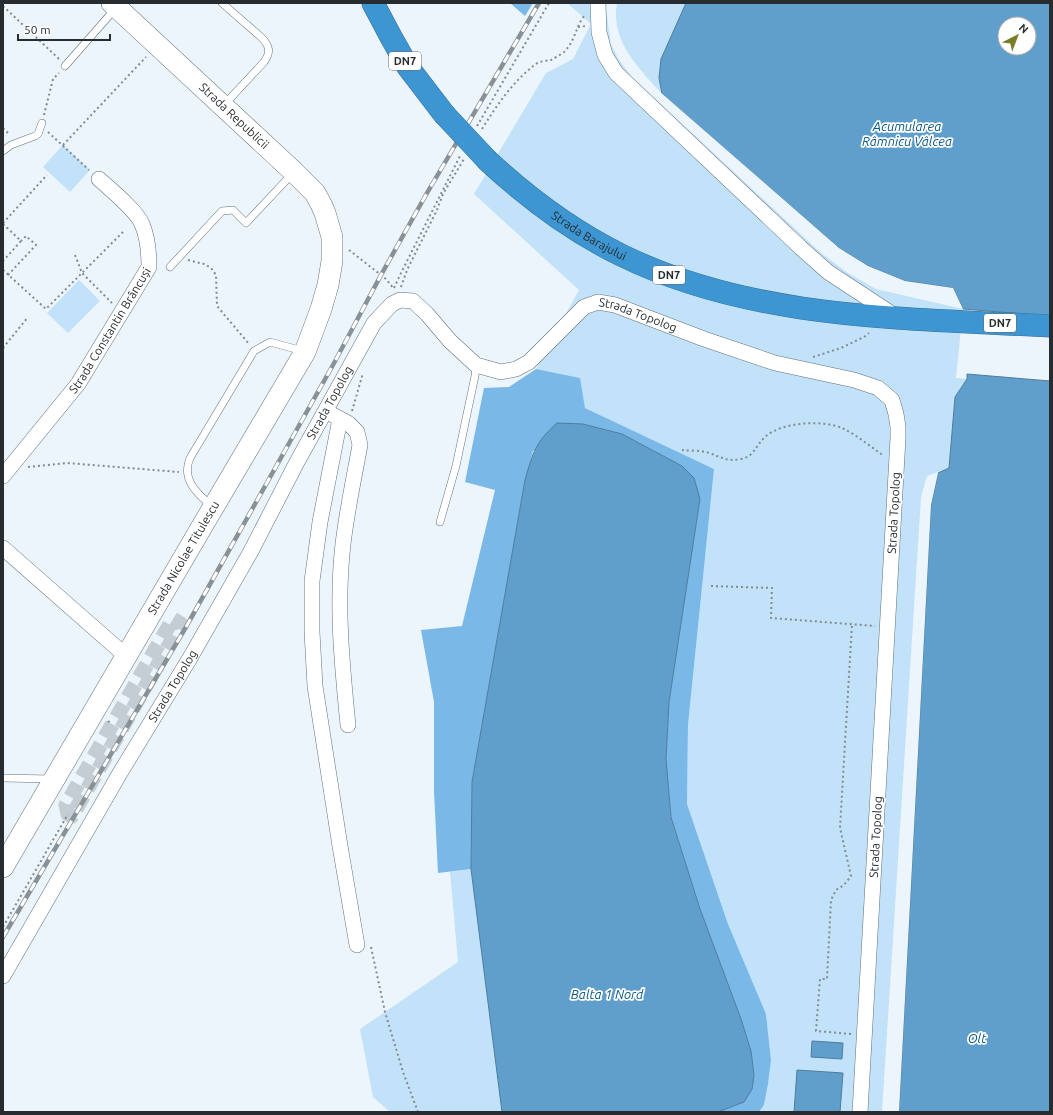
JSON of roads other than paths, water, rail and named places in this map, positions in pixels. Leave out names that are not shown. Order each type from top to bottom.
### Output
[{"type":"highway","name":"Strada Barajului","points":[[373,3],[390,37],[408,67],[444,114],[488,161],[541,205],[569,225],[620,255],[647,267],[701,286],[736,296],[805,309],[889,317],[1050,326]]},
{"type":"main road","name":"Strada Republicii","points":[[114,5],[224,106],[315,193],[325,213],[332,237]]},
{"type":"main road","name":"Strada Nicolae Titulescu","points":[[3,867],[305,352],[328,285],[332,261],[332,237]]},
{"type":"street","points":[[597,4],[599,32],[606,55],[616,72],[801,248],[828,272],[889,317]]},
{"type":"street","name":"Strada Constantin Brâncuși","points":[[6,472],[78,384],[149,267],[148,247],[142,222],[124,201],[99,179]]},
{"type":"street","name":"Strada Topolog","points":[[3,976],[120,773],[190,658],[250,553],[297,462],[374,323],[392,304],[397,294],[413,301],[450,341],[476,365],[501,372],[516,369],[530,362],[584,307],[598,302],[615,305],[704,340],[775,363],[854,380],[878,388],[892,400],[898,427],[860,1112]]},
{"type":"street","points":[[325,411],[344,421],[357,432],[360,445],[343,544],[340,598],[340,654],[348,725]]},
{"type":"street","points":[[344,421],[320,522],[312,581],[312,632],[316,686],[340,846],[364,946]]},
{"type":"street","points":[[3,548],[126,656]]},
{"type":"lane","points":[[222,3],[268,43],[269,48],[268,57],[224,106]]},
{"type":"lane","name":"Strada Republicii","points":[[65,66],[114,5]]},
{"type":"lane","points":[[3,151],[11,145],[38,134],[42,125]]},
{"type":"lane","points":[[170,266],[222,211],[233,210],[246,223],[294,172]]},
{"type":"lane","points":[[213,507],[200,496],[191,484],[186,472],[190,458],[254,351],[270,342],[305,352]]},
{"type":"lane","points":[[440,522],[456,466],[476,365]]},
{"type":"lane","points":[[3,778],[54,779]]},
{"type":"water","name":"Acumularea Râmnicu Vâlcea","points":[[686,3],[1050,3],[1050,316],[963,309],[953,288],[905,281],[868,266],[839,248],[662,94],[659,78],[661,59]]},
{"type":"water","name":"Olt","points":[[967,374],[1050,381],[1050,1112],[899,1112],[931,505],[938,473],[949,468],[955,397],[967,379]]},
{"type":"water","name":"Balta 1 Nord","points":[[557,423],[583,424],[622,434],[682,466],[694,478],[700,499],[669,702],[666,759],[671,817],[700,909],[741,1019],[751,1051],[754,1075],[752,1089],[744,1102],[718,1112],[502,1112],[471,869],[472,782],[525,480],[530,462],[539,442]]},
{"type":"water","points":[[812,1041],[843,1043],[842,1059],[811,1057]]},
{"type":"water","points":[[797,1070],[843,1073],[840,1112],[794,1112]]},
{"type":"tunnel","points":[[173,619],[181,624],[72,816],[68,814],[66,805],[173,619]]},
{"type":"railway","points":[[3,937],[186,627],[333,365],[427,193],[539,3]]}]
